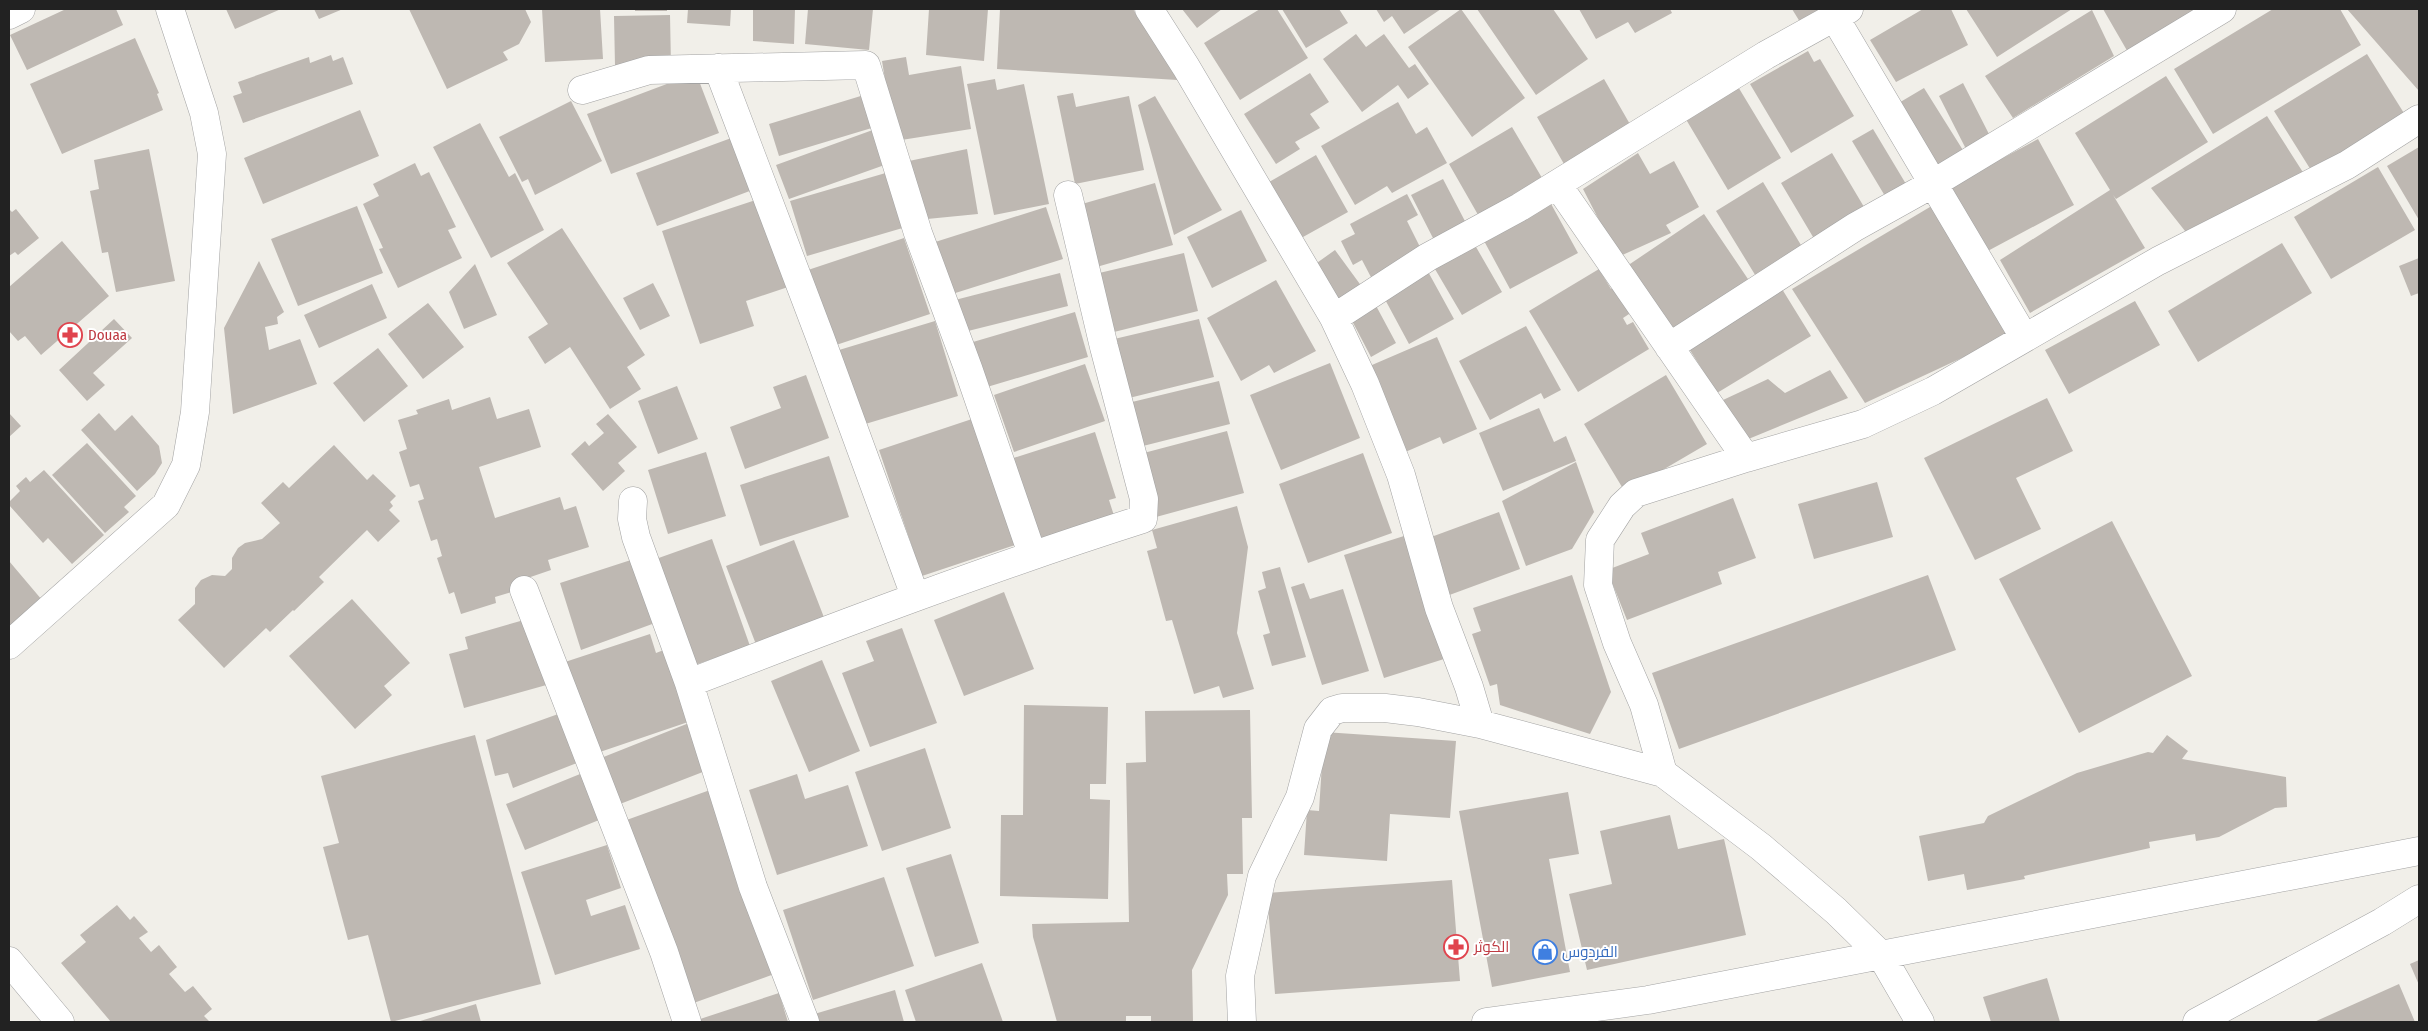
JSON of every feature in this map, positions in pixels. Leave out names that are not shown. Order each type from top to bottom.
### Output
[{"type":"street","points":[[9,15],[21,9]]},
{"type":"street","points":[[9,645],[166,504],[186,464],[195,412],[212,154],[204,113],[170,9]]},
{"type":"street","points":[[1149,9],[1186,67],[1334,318],[1365,384],[1401,475],[1439,608],[1469,687],[1480,724]]},
{"type":"street","points":[[1670,347],[1855,227],[1934,183],[2222,9]]},
{"type":"street","points":[[1334,318],[1428,256],[1520,207],[1766,55],[1842,13],[1934,183],[2024,337]]},
{"type":"street","points":[[582,90],[649,70],[866,64],[918,233],[968,368],[1032,554]]},
{"type":"street","points":[[718,68],[820,337],[915,596]]},
{"type":"street","points":[[1663,773],[1644,705],[1617,643],[1598,585],[1600,540],[1622,506],[1636,493],[1863,424],[1933,391],[2158,261],[2347,165],[2419,119]]},
{"type":"street","points":[[1557,184],[1746,458]]},
{"type":"street","points":[[689,683],[915,596],[1032,554],[1143,519],[1144,499],[1104,347],[1068,195]]},
{"type":"street","points":[[633,501],[632,519],[636,537],[689,683],[753,887],[805,1022]]},
{"type":"street","points":[[524,590],[664,952],[687,1022]]},
{"type":"street","points":[[1242,1022],[1240,976],[1262,876],[1300,797],[1318,730],[1332,711],[1342,708],[1385,708],[1480,724],[1663,773],[1761,847],[1836,911],[1881,955],[1920,1022]]},
{"type":"street","points":[[1486,1022],[1648,1000],[2419,851]]},
{"type":"street","points":[[2197,1022],[2382,922],[2419,899]]},
{"type":"street","points":[[9,961],[60,1022]]},
{"type":"building","points":[[66,9],[116,9],[123,25],[27,70],[10,35]]},
{"type":"building","points":[[226,9],[281,9],[235,29]]},
{"type":"building","points":[[314,9],[343,9],[319,19]]},
{"type":"building","points":[[409,9],[525,9],[531,22],[519,44],[503,52],[508,60],[447,89]]},
{"type":"building","points":[[542,9],[600,9],[603,59],[545,62]]},
{"type":"building","points":[[635,9],[667,9],[667,11],[635,11]]},
{"type":"building","points":[[688,9],[731,9],[730,26],[687,23]]},
{"type":"building","points":[[753,9],[795,9],[794,44],[753,41]]},
{"type":"building","points":[[808,9],[873,9],[869,50],[805,44]]},
{"type":"building","points":[[929,9],[988,9],[984,61],[926,55]]},
{"type":"building","points":[[1000,9],[1133,9],[1178,80],[997,69]]},
{"type":"building","points":[[1182,9],[1222,9],[1197,28]]},
{"type":"building","points":[[1260,9],[1277,9],[1308,58],[1240,100],[1204,43]]},
{"type":"building","points":[[1282,9],[1339,9],[1348,23],[1306,48]]},
{"type":"building","points":[[1376,9],[1441,9],[1404,34],[1392,16],[1384,22]]},
{"type":"building","points":[[1461,9],[1525,98],[1472,137],[1408,47]]},
{"type":"building","points":[[1477,9],[1553,9],[1588,59],[1536,95]]},
{"type":"building","points":[[1579,9],[1670,9],[1672,13],[1635,33],[1628,22],[1596,39]]},
{"type":"building","points":[[1792,9],[1822,9],[1800,22]]},
{"type":"building","points":[[1923,9],[1951,9],[1968,45],[1896,82],[1870,40]]},
{"type":"building","points":[[1966,9],[2072,9],[1997,57]]},
{"type":"building","points":[[2103,9],[2207,9],[2129,54]]},
{"type":"building","points":[[2273,9],[2340,9],[2361,45],[2213,134],[2174,69]]},
{"type":"building","points":[[2347,9],[2419,9],[2419,91]]},
{"type":"building","points":[[2092,10],[2114,56],[2013,118],[1985,76]]},
{"type":"building","points":[[670,15],[671,66],[615,66],[614,16]]},
{"type":"building","points":[[1356,34],[1366,47],[1384,34],[1409,68],[1415,64],[1429,84],[1408,99],[1398,85],[1362,112],[1323,59]]},
{"type":"building","points":[[135,38],[159,93],[157,94],[163,110],[62,154],[30,84]]},
{"type":"building","points":[[1808,51],[1814,62],[1820,59],[1854,116],[1791,153],[1750,84]]},
{"type":"building","points":[[2367,54],[2407,118],[2314,175],[2274,111]]},
{"type":"building","points":[[331,55],[333,61],[343,57],[353,84],[243,123],[233,96],[242,93],[238,82],[309,57],[310,63]]},
{"type":"building","points":[[906,57],[909,75],[961,66],[971,129],[895,141],[882,61]]},
{"type":"building","points":[[696,73],[719,133],[611,174],[587,114]]},
{"type":"building","points":[[1310,73],[1329,102],[1310,114],[1320,128],[1295,142],[1300,149],[1276,164],[1244,114]]},
{"type":"building","points":[[2166,76],[2208,142],[2116,199],[2113,195],[2145,248],[2030,313],[2000,260],[2110,190],[2075,133]]},
{"type":"building","points":[[995,79],[997,90],[1024,84],[1049,204],[994,215],[967,84]]},
{"type":"building","points":[[1604,79],[1631,126],[1564,164],[1537,117]]},
{"type":"building","points":[[1963,83],[1990,136],[1966,149],[1939,96]]},
{"type":"building","points":[[1737,85],[1781,158],[1728,190],[1684,116]]},
{"type":"building","points":[[1924,88],[1966,155],[1939,171],[1897,104]]},
{"type":"building","points":[[1073,93],[1076,107],[1129,96],[1144,170],[1075,184],[1057,96]]},
{"type":"building","points":[[864,95],[875,127],[779,156],[769,124]]},
{"type":"building","points":[[1155,96],[1222,210],[1174,235],[1138,105]]},
{"type":"building","points":[[571,101],[602,161],[535,195],[528,179],[522,182],[499,137]]},
{"type":"building","points":[[1398,102],[1416,134],[1427,127],[1447,163],[1392,193],[1387,186],[1355,205],[1321,146]]},
{"type":"building","points":[[360,110],[379,156],[263,204],[244,158]]},
{"type":"building","points":[[2267,116],[2306,177],[2189,236],[2151,188]]},
{"type":"building","points":[[480,123],[509,177],[515,173],[544,230],[491,258],[433,147]]},
{"type":"building","points":[[881,127],[893,162],[789,199],[776,165]]},
{"type":"building","points":[[1512,127],[1545,183],[1481,220],[1449,164]]},
{"type":"building","points":[[1873,129],[1906,184],[1885,196],[1852,141]]},
{"type":"building","points":[[734,137],[755,189],[657,226],[636,173]]},
{"type":"building","points":[[2038,139],[2074,205],[1984,253],[1949,187]]},
{"type":"building","points":[[2419,147],[2419,220],[2387,166]]},
{"type":"building","points":[[149,149],[175,281],[116,292],[108,252],[102,253],[90,191],[99,189],[94,160]]},
{"type":"building","points":[[967,149],[978,214],[917,220],[904,162]]},
{"type":"building","points":[[1638,153],[1650,174],[1674,161],[1699,207],[1666,225],[1671,233],[1618,257],[1583,189]]},
{"type":"building","points":[[1832,153],[1867,212],[1816,242],[1781,183]]},
{"type":"building","points":[[1316,155],[1348,212],[1294,242],[1262,186]]},
{"type":"building","points":[[415,163],[421,176],[429,172],[456,227],[448,230],[462,258],[398,288],[379,249],[383,248],[363,204],[379,196],[373,184]]},
{"type":"building","points":[[2378,167],[2415,230],[2331,279],[2294,217]]},
{"type":"building","points":[[889,172],[906,227],[807,256],[790,201]]},
{"type":"building","points":[[1443,179],[1467,225],[1435,242],[1411,195]]},
{"type":"building","points":[[1763,182],[1804,250],[1757,278],[1716,211]]},
{"type":"building","points":[[1155,183],[1173,245],[1093,268],[1075,206]]},
{"type":"building","points":[[1407,194],[1418,215],[1407,221],[1424,255],[1373,281],[1362,260],[1353,265],[1341,241],[1355,234],[1350,224]]},
{"type":"building","points":[[765,197],[794,285],[746,301],[754,326],[700,344],[662,231]]},
{"type":"building","points":[[1550,202],[1578,253],[1510,289],[1483,239]]},
{"type":"building","points":[[1935,204],[2011,335],[1865,403],[1792,289]]},
{"type":"building","points":[[357,206],[383,273],[298,306],[271,239]]},
{"type":"building","points":[[1046,207],[1063,259],[949,295],[932,243]]},
{"type":"building","points":[[9,209],[12,212],[16,209],[39,238],[18,255],[15,252],[9,256]]},
{"type":"building","points":[[1241,210],[1267,261],[1212,288],[1187,237]]},
{"type":"building","points":[[1704,214],[1750,282],[1673,333],[1627,266]]},
{"type":"building","points":[[562,228],[645,355],[627,367],[641,389],[610,409],[570,347],[545,364],[528,337],[548,324],[507,263]]},
{"type":"building","points":[[904,238],[930,314],[833,346],[808,270]]},
{"type":"building","points":[[1472,240],[1502,292],[1462,315],[1432,264]]},
{"type":"building","points":[[62,241],[109,296],[41,355],[25,336],[18,341],[9,331],[9,287]]},
{"type":"building","points":[[2282,243],[2312,293],[2198,362],[2168,311]]},
{"type":"building","points":[[1335,250],[1365,291],[1338,301],[1314,265]]},
{"type":"building","points":[[1184,253],[1198,311],[1110,333],[1095,274]]},
{"type":"building","points":[[2419,258],[2419,293],[2411,296],[2399,266]]},
{"type":"building","points":[[259,261],[284,312],[277,317],[278,324],[265,327],[269,350],[300,339],[317,384],[233,414],[224,328]]},
{"type":"building","points":[[475,264],[497,315],[464,329],[449,292]]},
{"type":"building","points":[[1426,268],[1454,319],[1409,344],[1381,292]]},
{"type":"building","points":[[1599,269],[1611,289],[1616,286],[1632,312],[1623,318],[1627,325],[1633,322],[1649,349],[1578,392],[1529,311]]},
{"type":"building","points":[[1060,273],[1068,306],[964,332],[955,300]]},
{"type":"building","points":[[1276,280],[1316,351],[1274,373],[1269,365],[1241,381],[1207,318]]},
{"type":"building","points":[[653,283],[670,316],[640,330],[623,298]]},
{"type":"building","points":[[372,284],[387,318],[319,348],[304,315]]},
{"type":"building","points":[[1782,289],[1811,336],[1717,393],[1688,347]]},
{"type":"building","points":[[2135,301],[2160,345],[2069,394],[2045,350]]},
{"type":"building","points":[[1374,302],[1396,343],[1371,357],[1349,315]]},
{"type":"building","points":[[428,303],[464,347],[423,379],[388,334]]},
{"type":"building","points":[[1075,312],[1088,357],[987,387],[973,342]]},
{"type":"building","points":[[114,319],[132,338],[93,373],[105,385],[87,401],[59,370]]},
{"type":"building","points":[[1199,319],[1214,377],[1125,399],[1110,340]]},
{"type":"building","points":[[935,321],[958,396],[862,425],[839,350]]},
{"type":"building","points":[[1526,326],[1561,390],[1544,399],[1541,393],[1490,420],[1459,361]]},
{"type":"building","points":[[1437,337],[1477,429],[1443,444],[1440,437],[1403,453],[1365,368]]},
{"type":"building","points":[[378,348],[408,386],[364,422],[333,383]]},
{"type":"building","points":[[1330,363],[1360,438],[1281,470],[1250,395]]},
{"type":"building","points":[[1085,364],[1105,421],[1014,452],[994,395]]},
{"type":"building","points":[[1830,370],[1848,398],[1746,440],[1723,400],[1768,379],[1785,393]]},
{"type":"building","points":[[806,375],[829,438],[745,469],[730,427],[781,408],[773,387]]},
{"type":"building","points":[[1666,375],[1707,444],[1625,492],[1584,424]]},
{"type":"building","points":[[1219,381],[1230,424],[1143,446],[1132,402]]},
{"type":"building","points":[[677,386],[698,439],[658,454],[638,401]]},
{"type":"building","points":[[490,397],[497,419],[529,409],[541,447],[479,467],[495,518],[560,497],[564,510],[576,506],[589,547],[548,560],[551,570],[513,583],[515,591],[495,597],[496,603],[461,614],[454,592],[449,594],[437,558],[442,556],[437,539],[431,541],[418,501],[424,499],[419,484],[410,487],[399,452],[407,449],[398,420],[418,414],[416,410],[449,399],[452,410]]},
{"type":"building","points":[[2047,398],[2073,451],[2016,478],[2041,529],[1975,560],[1924,458]]},
{"type":"building","points":[[1539,408],[1554,442],[1566,436],[1576,461],[1503,491],[1479,433]]},
{"type":"building","points":[[9,413],[21,426],[9,437]]},
{"type":"building","points":[[99,413],[115,431],[132,415],[159,446],[162,463],[155,474],[137,491],[81,430]]},
{"type":"building","points":[[608,414],[637,447],[618,463],[625,471],[603,491],[571,454],[585,441],[589,446],[604,433],[596,424]]},
{"type":"building","points":[[972,419],[1015,545],[922,576],[879,450]]},
{"type":"building","points":[[1227,431],[1244,493],[1156,517],[1140,454]]},
{"type":"building","points":[[1095,432],[1116,498],[1109,500],[1117,525],[1034,551],[1007,460]]},
{"type":"building","points":[[87,443],[136,496],[124,507],[129,512],[105,533],[52,475]]},
{"type":"building","points":[[334,445],[367,480],[373,474],[396,496],[390,502],[393,506],[389,510],[400,521],[378,542],[367,530],[319,577],[324,582],[294,611],[270,632],[266,628],[224,668],[178,620],[195,604],[195,588],[201,580],[212,575],[225,576],[232,569],[232,558],[238,548],[245,543],[262,539],[280,523],[261,503],[283,482],[289,488]]},
{"type":"building","points":[[706,452],[726,516],[668,534],[648,470]]},
{"type":"building","points":[[1363,453],[1392,533],[1308,563],[1279,484]]},
{"type":"building","points":[[829,456],[849,517],[760,546],[740,485]]},
{"type":"building","points":[[1576,462],[1594,512],[1572,549],[1526,566],[1502,501]]},
{"type":"building","points":[[44,470],[104,535],[72,564],[48,538],[43,543],[9,505],[9,502],[20,491],[16,486],[26,477],[30,482]]},
{"type":"building","points":[[1877,482],[1893,537],[1814,559],[1798,504]]},
{"type":"building","points":[[1733,498],[1756,558],[1718,572],[1722,584],[1627,620],[1607,570],[1649,554],[1641,533]]},
{"type":"building","points":[[1237,506],[1248,547],[1237,633],[1254,689],[1223,698],[1219,686],[1194,694],[1172,620],[1166,621],[1147,551],[1157,548],[1152,530]]},
{"type":"building","points":[[1499,512],[1520,569],[1444,597],[1423,540]]},
{"type":"building","points":[[2112,521],[2192,676],[2079,733],[1999,579]]},
{"type":"building","points":[[1404,536],[1444,659],[1384,678],[1344,555]]},
{"type":"building","points":[[712,539],[750,646],[692,666],[653,560]]},
{"type":"building","points":[[794,540],[825,620],[757,647],[726,566]]},
{"type":"building","points":[[634,559],[655,623],[581,650],[560,583]]},
{"type":"building","points":[[9,561],[42,600],[9,628]]},
{"type":"building","points":[[1280,567],[1306,657],[1272,666],[1263,635],[1270,633],[1258,591],[1266,588],[1262,572]]},
{"type":"building","points":[[1572,575],[1611,692],[1590,734],[1500,705],[1497,684],[1490,686],[1472,634],[1481,631],[1473,608]]},
{"type":"building","points":[[1928,575],[1956,650],[1679,749],[1652,673]]},
{"type":"building","points":[[1304,583],[1310,599],[1343,589],[1369,671],[1322,685],[1291,587]]},
{"type":"building","points":[[1004,592],[1034,669],[964,696],[934,620]]},
{"type":"building","points":[[352,599],[410,663],[384,686],[392,695],[355,729],[289,656]]},
{"type":"building","points":[[531,618],[550,684],[464,708],[449,654],[468,649],[465,637]]},
{"type":"building","points":[[902,628],[937,723],[870,747],[842,673],[874,661],[866,641]]},
{"type":"building","points":[[650,634],[656,653],[669,648],[694,720],[597,753],[565,662]]},
{"type":"building","points":[[822,660],[860,751],[809,772],[771,681]]},
{"type":"building","points":[[1024,705],[1108,707],[1106,784],[1090,784],[1090,799],[1110,800],[1108,899],[1000,896],[1001,815],[1023,815]]},
{"type":"building","points":[[1250,710],[1252,818],[1242,818],[1243,874],[1227,874],[1228,895],[1192,970],[1193,1022],[1151,1022],[1151,1016],[1126,1016],[1126,1022],[1057,1022],[1033,937],[1032,924],[1129,922],[1126,763],[1146,762],[1145,711]]},
{"type":"building","points":[[561,713],[582,761],[513,788],[508,773],[495,776],[486,740]]},
{"type":"building","points":[[689,723],[708,770],[620,804],[601,758]]},
{"type":"building","points":[[1324,732],[1456,741],[1450,818],[1390,814],[1387,861],[1304,855],[1307,810],[1319,811]]},
{"type":"building","points":[[475,735],[541,984],[391,1022],[368,935],[348,940],[323,847],[339,843],[321,776]]},
{"type":"building","points":[[2167,735],[2188,751],[2182,759],[2286,777],[2287,807],[2275,808],[2219,837],[2196,841],[2195,834],[2149,842],[2150,848],[2024,876],[2025,879],[1967,890],[1964,874],[1928,881],[1919,836],[1984,823],[1988,816],[2077,773],[2148,752],[2153,753]]},
{"type":"building","points":[[925,748],[951,828],[882,851],[855,772]]},
{"type":"building","points":[[585,772],[604,818],[525,850],[506,804]]},
{"type":"building","points":[[797,774],[805,799],[848,785],[868,846],[777,875],[749,790]]},
{"type":"building","points":[[710,790],[777,973],[688,1005],[621,822]]},
{"type":"building","points":[[1568,792],[1579,854],[1549,859],[1570,972],[1492,987],[1459,811]]},
{"type":"building","points":[[1670,815],[1678,849],[1724,839],[1746,935],[1587,970],[1569,894],[1612,884],[1600,831]]},
{"type":"building","points":[[607,845],[621,888],[586,900],[591,916],[625,905],[640,949],[555,975],[521,872]]},
{"type":"building","points":[[951,854],[979,943],[935,957],[906,868]]},
{"type":"building","points":[[884,877],[914,966],[813,1000],[783,910]]},
{"type":"building","points":[[1452,880],[1460,981],[1275,994],[1267,893]]},
{"type":"building","points":[[117,905],[130,920],[134,916],[148,932],[139,938],[151,952],[159,945],[177,967],[169,974],[185,992],[193,986],[212,1009],[204,1016],[210,1022],[111,1022],[61,963],[86,942],[80,935]]},
{"type":"building","points":[[2419,960],[2419,985],[2410,964]]},
{"type":"building","points":[[982,963],[1003,1022],[916,1022],[905,990]]},
{"type":"building","points":[[2047,978],[2060,1022],[1991,1022],[1983,997]]},
{"type":"building","points":[[2399,984],[2415,1022],[2314,1022]]},
{"type":"building","points":[[895,990],[904,1022],[813,1022],[811,1015]]},
{"type":"building","points":[[779,993],[788,1022],[691,1022]]},
{"type":"building","points":[[476,1004],[481,1022],[417,1022]]},
{"type":"place","name":"Douaa","points":[[70,335]]},
{"type":"place","name":"الكوثر","points":[[1456,947]]},
{"type":"place","name":"الفردوس","points":[[1545,952]]}]
